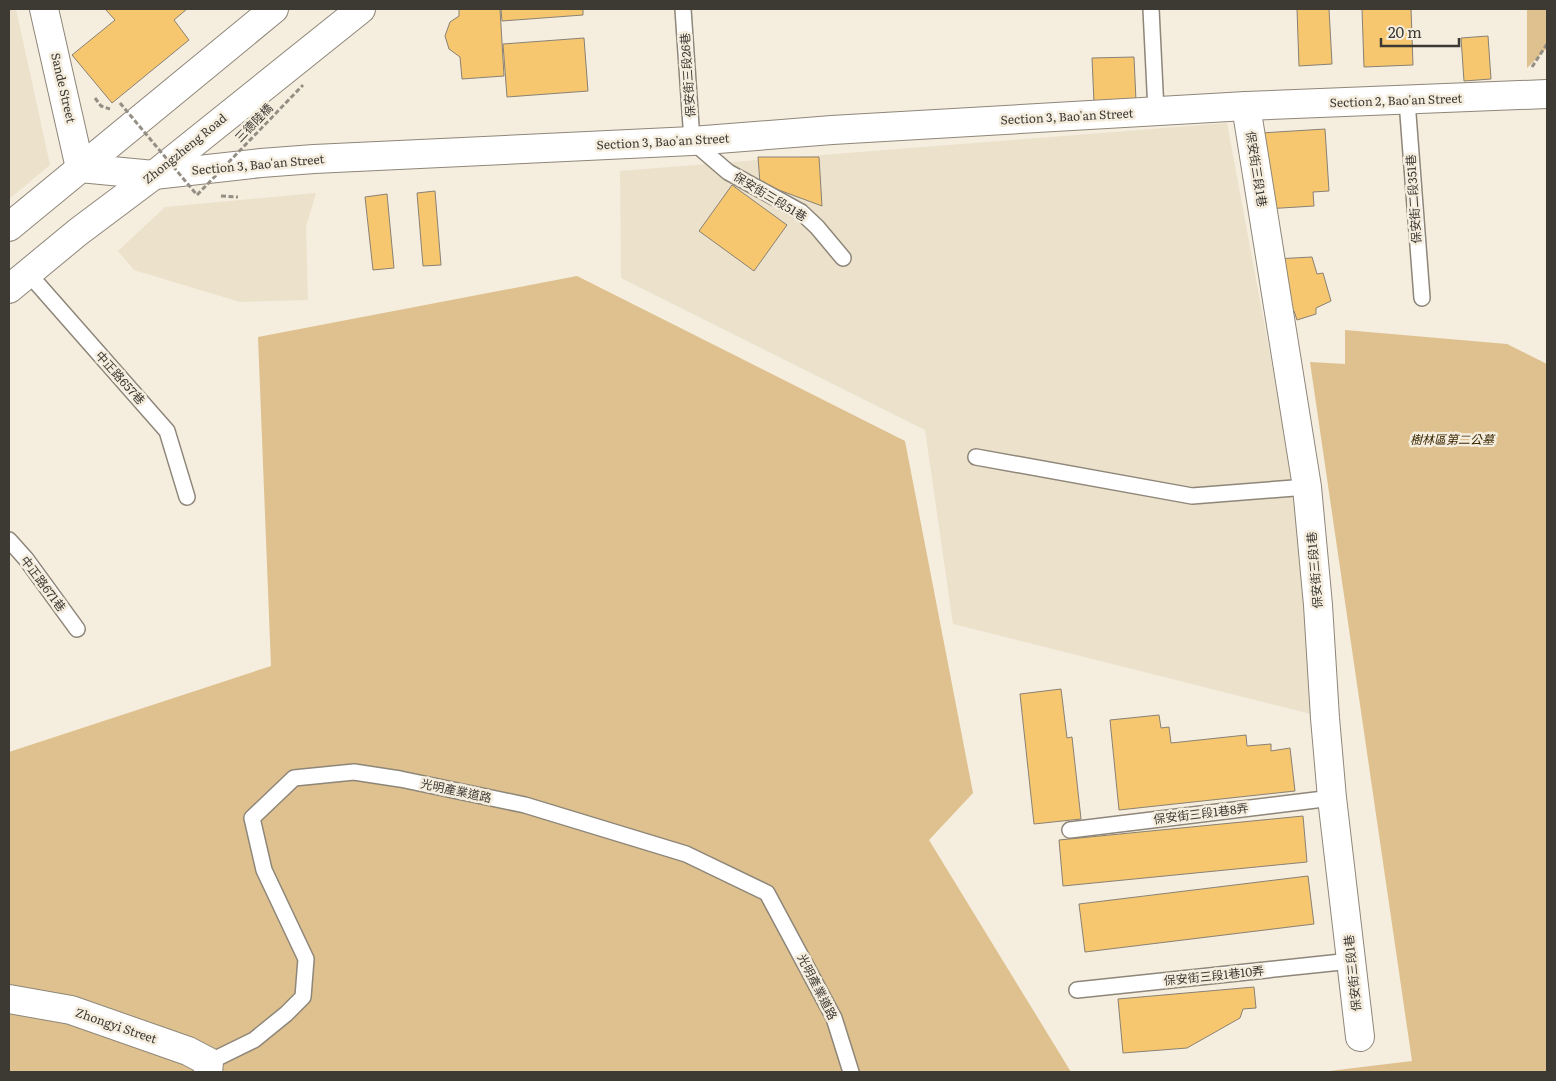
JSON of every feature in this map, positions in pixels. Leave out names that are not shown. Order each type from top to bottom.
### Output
[{"type":"street","name":"Sande Street","points":[[44,9],[80,168]]},
{"type":"street","points":[[9,226],[274,9]]},
{"type":"street","name":"Zhongzheng Road","points":[[18,281],[361,9]]},
{"type":"street","name":"Section 2, Bao'an Street","points":[[1246,106],[1547,94]]},
{"type":"street","name":"Section 3, Bao'an Street","points":[[80,168],[154,175],[314,159],[692,141],[842,130],[1246,106]]},
{"type":"street","name":"保安街三段1巷","points":[[1246,106],[1307,487],[1318,604],[1332,798],[1360,1037]]},
{"type":"street","name":"Zhongyi Street","points":[[9,999],[71,1010],[188,1051],[209,1067]]},
{"type":"lane","name":"保安街三段26巷","points":[[683,9],[692,141]]},
{"type":"lane","points":[[1151,9],[1156,112]]},
{"type":"lane","name":"保安街二段351巷","points":[[1407,101],[1422,298]]},
{"type":"lane","name":"保安街三段51巷","points":[[692,141],[728,172],[800,212],[817,227],[843,258]]},
{"type":"lane","name":"中正路657巷","points":[[18,281],[167,432],[187,497]]},
{"type":"lane","points":[[976,457],[1192,496],[1307,487]]},
{"type":"lane","name":"中正路671巷","points":[[9,540],[77,629]]},
{"type":"lane","name":"光明產業道路","points":[[209,1067],[254,1040],[286,1014],[303,997],[306,959],[264,870],[252,818],[294,778],[354,772],[400,779],[525,805],[686,854],[767,893],[834,1018],[851,1072]]},
{"type":"lane","name":"保安街三段1巷8弄","points":[[1070,830],[1332,798]]},
{"type":"lane","name":"保安街三段1巷10弄","points":[[1077,990],[1351,961]]},
{"type":"path","name":"三德陸橋","points":[[95,98],[101,106],[108,109],[115,108],[120,103],[197,195],[303,85]]},
{"type":"shaded area","points":[[9,9],[16,9],[50,165],[9,199]]},
{"type":"shaded area","points":[[1227,123],[1298,505],[1315,715],[953,624],[925,430],[621,278],[620,171]]},
{"type":"shaded area","points":[[316,193],[306,227],[308,300],[240,302],[134,270],[118,251],[165,207]]},
{"type":"green space","points":[[1527,9],[1547,9],[1547,48],[1527,68]]},
{"type":"green space","points":[[577,276],[905,441],[973,793],[929,840],[1071,1072],[9,1072],[9,752],[271,666],[258,337]]},
{"type":"green space","name":"樹林區第二公墓","points":[[1345,330],[1507,344],[1547,364],[1547,1072],[1321,1072],[1412,1061],[1310,362],[1345,364]]},
{"type":"building","points":[[107,9],[187,9],[174,20],[189,40],[112,103],[72,55],[115,20]]},
{"type":"building","points":[[459,9],[500,9],[504,76],[462,79],[460,57],[449,49],[445,36],[450,22],[459,16]]},
{"type":"building","points":[[501,9],[583,9],[583,15],[502,21]]},
{"type":"building","points":[[1297,9],[1329,9],[1332,64],[1299,66]]},
{"type":"building","points":[[1362,9],[1411,9],[1413,65],[1364,67]]},
{"type":"building","points":[[1488,36],[1491,79],[1464,81],[1461,38]]},
{"type":"building","points":[[584,38],[588,91],[507,97],[503,44]]},
{"type":"building","points":[[1134,57],[1136,101],[1094,103],[1092,58]]},
{"type":"building","points":[[1325,129],[1329,191],[1313,192],[1314,206],[1265,209],[1261,133]]},
{"type":"building","points":[[758,157],[819,157],[822,206],[760,183]]},
{"type":"building","points":[[732,185],[787,225],[754,271],[699,231]]},
{"type":"building","points":[[435,191],[441,265],[423,266],[417,193]]},
{"type":"building","points":[[387,194],[394,268],[373,270],[365,197]]},
{"type":"building","points":[[1312,257],[1317,274],[1323,273],[1331,301],[1316,308],[1316,314],[1297,320],[1294,311],[1283,308],[1275,259]]},
{"type":"building","points":[[1061,689],[1067,738],[1072,737],[1081,819],[1034,824],[1020,694]]},
{"type":"building","points":[[1159,715],[1161,728],[1169,727],[1171,743],[1246,735],[1247,746],[1271,744],[1271,751],[1290,748],[1295,791],[1119,810],[1110,720]]},
{"type":"building","points":[[1303,816],[1307,862],[1063,886],[1059,840]]},
{"type":"building","points":[[1308,876],[1314,924],[1085,952],[1079,904]]},
{"type":"building","points":[[1254,987],[1256,1008],[1243,1009],[1240,1018],[1187,1048],[1123,1053],[1118,999]]}]
